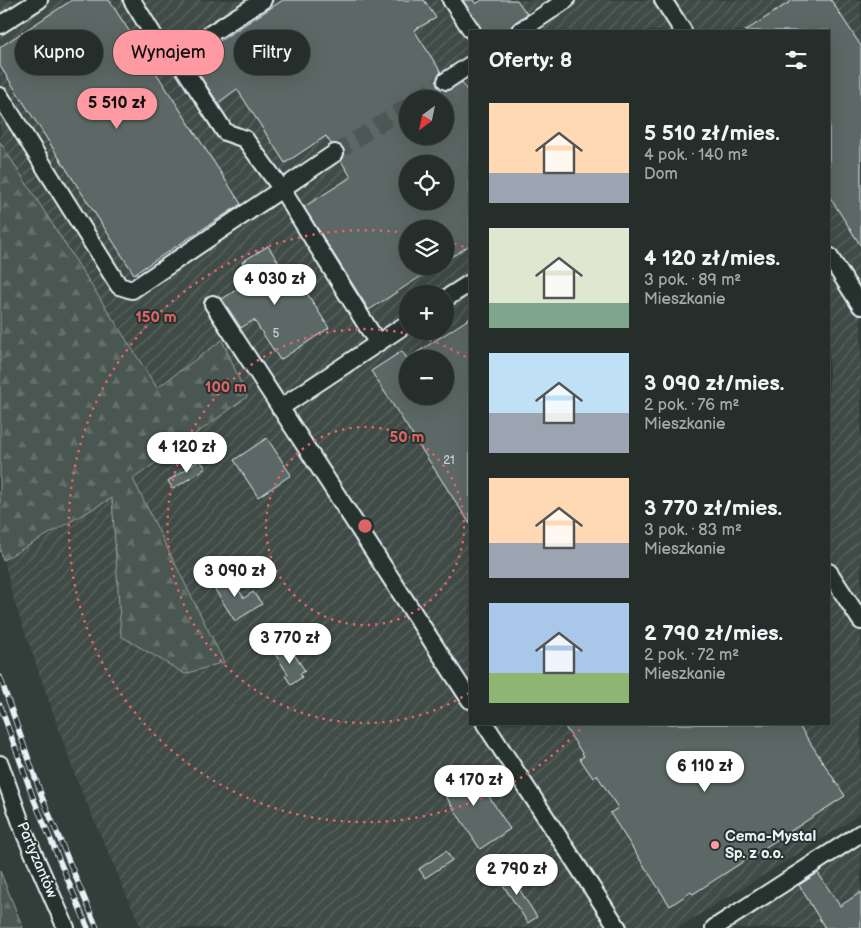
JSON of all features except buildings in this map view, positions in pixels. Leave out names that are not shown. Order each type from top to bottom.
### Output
[{"type":"street","points":[[0,25],[39,0]]},
{"type":"street","points":[[132,0],[150,30]]},
{"type":"street","points":[[216,30],[263,0]]},
{"type":"street","points":[[451,0],[471,30]]},
{"type":"street","points":[[521,30],[566,0]]},
{"type":"street","points":[[663,0],[682,30]]},
{"type":"street","points":[[446,81],[469,66]]},
{"type":"street","points":[[188,75],[225,132],[245,139],[281,188],[378,342]]},
{"type":"street","points":[[0,96],[119,286],[132,290],[335,153]]},
{"type":"street","points":[[830,258],[861,306]]},
{"type":"street","points":[[454,293],[469,284]]},
{"type":"street","points":[[213,304],[469,698]]},
{"type":"street","points":[[280,408],[399,329]]},
{"type":"street","points":[[830,574],[861,621]]},
{"type":"street","points":[[486,725],[618,928]]},
{"type":"street","name":"Partyzantów","points":[[0,764],[25,834],[66,928]]},
{"type":"street","points":[[714,928],[861,833]]},
{"type":"shaded area","points":[[0,0],[861,0],[861,812],[846,824],[678,928],[141,928],[77,781],[13,598],[0,543]]},
{"type":"shaded area","points":[[861,844],[861,928],[734,928],[780,896]]},
{"type":"green space","points":[[0,142],[157,388],[222,340],[247,397],[133,479],[224,662],[185,674],[121,636],[112,498],[3,560],[0,549]]},
{"type":"green space","points":[[0,871],[23,928],[0,928]]},
{"type":"tunnel","points":[[432,90],[446,81]]},
{"type":"tunnel","points":[[335,153],[399,112]]},
{"type":"railway","points":[[0,677],[42,797],[97,928]]},
{"type":"railway","points":[[0,705],[34,800],[88,928]]},
{"type":"place","name":"Cema-Mystal Sp. z o.o.","points":[[715,845]]}]
